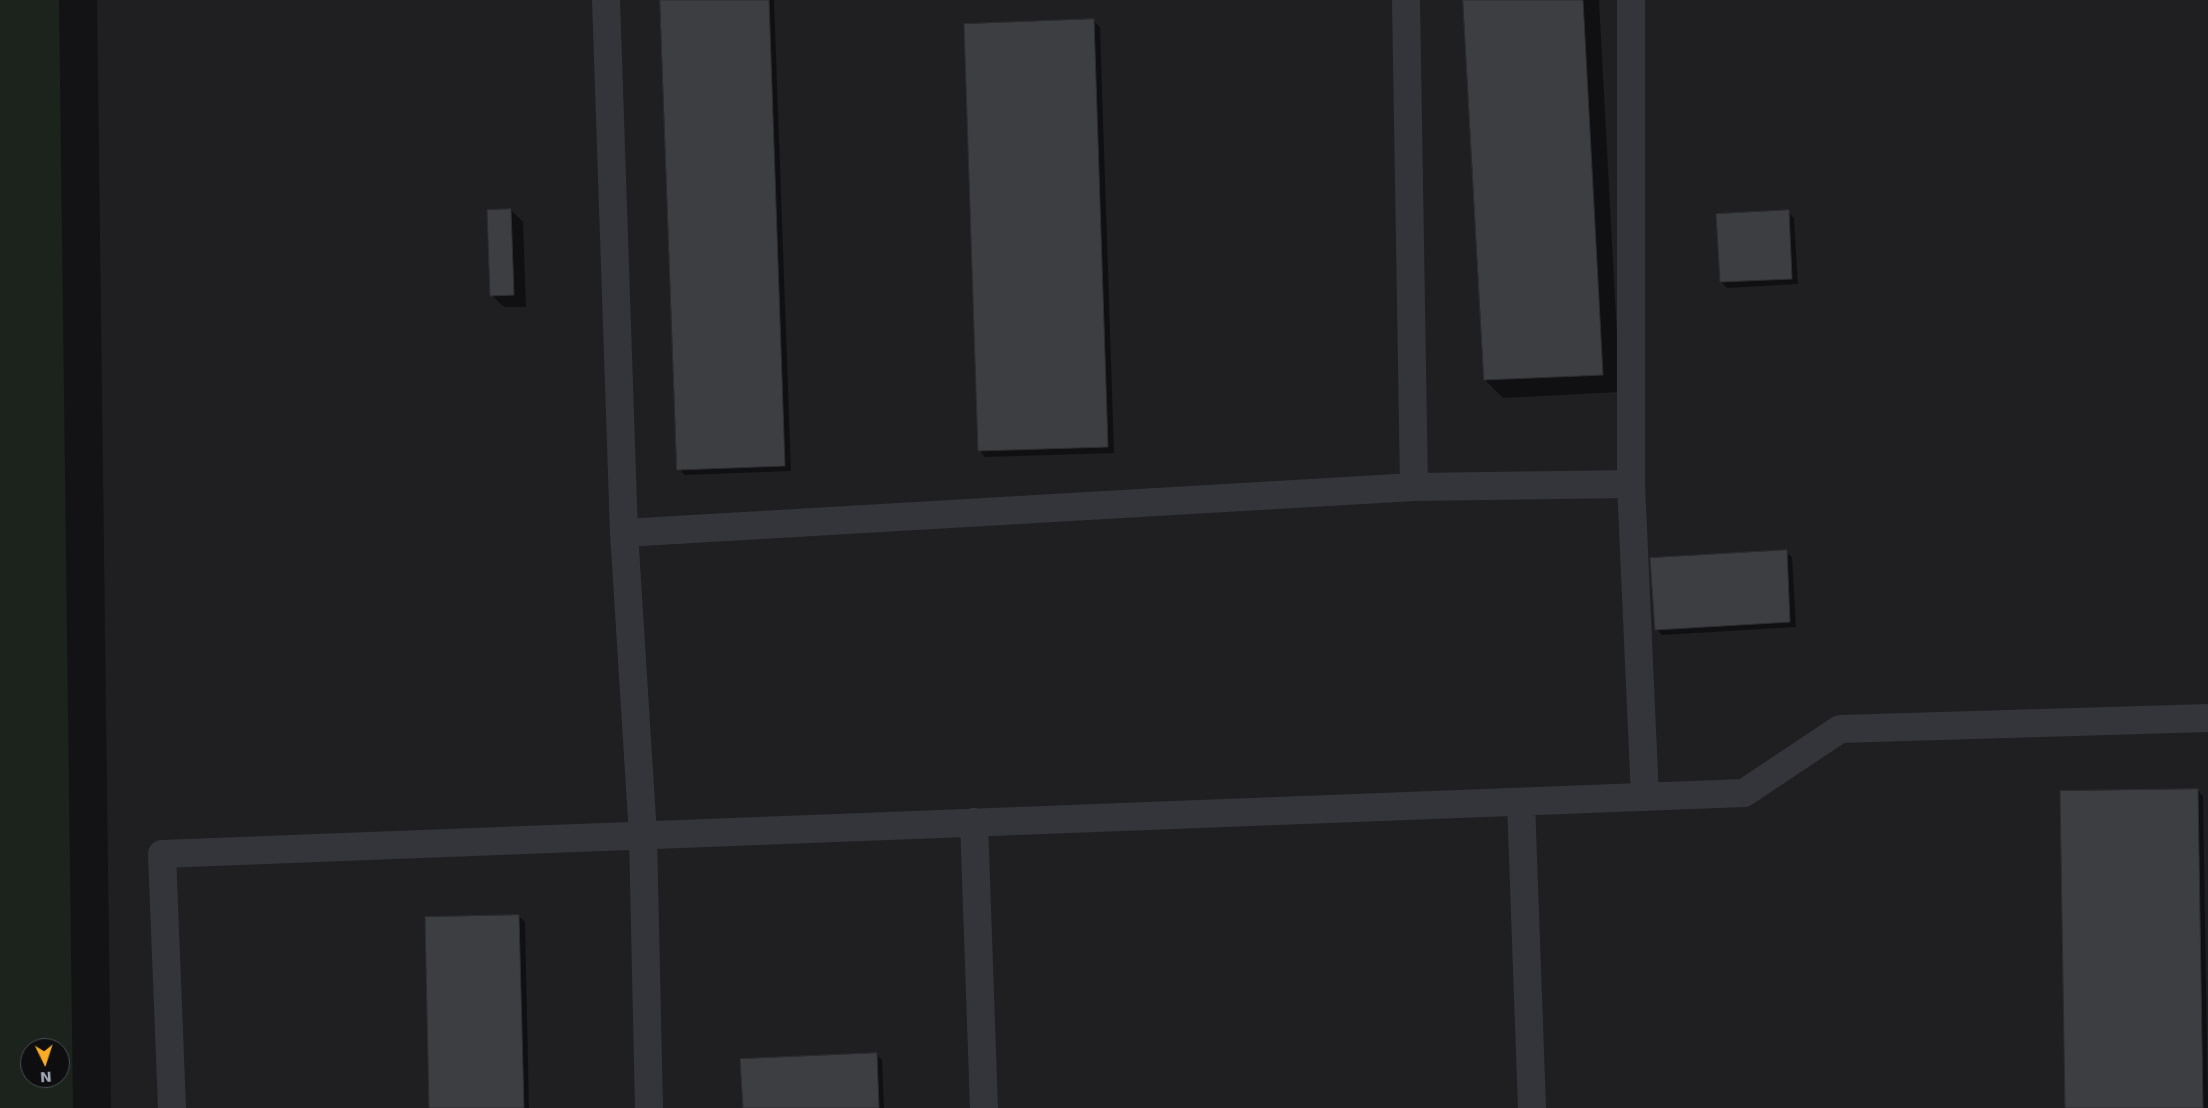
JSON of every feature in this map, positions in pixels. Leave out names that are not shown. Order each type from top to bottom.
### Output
[{"type":"lane","points":[[606,0],[624,533],[642,835],[649,1108]]},
{"type":"lane","points":[[1406,0],[1414,487]]},
{"type":"lane","points":[[1631,0],[1632,484],[1645,797]]},
{"type":"lane","points":[[624,533],[1414,487],[1632,484]]},
{"type":"lane","points":[[172,1108],[162,854],[1744,793],[1840,730],[2208,718]]},
{"type":"lane","points":[[1522,802],[1532,1108]]},
{"type":"lane","points":[[974,822],[984,1108]]},
{"type":"shaded area","points":[[0,0],[59,0],[73,1108],[0,1108]]},
{"type":"shaded area","points":[[97,0],[2208,0],[2208,1108],[111,1108]]},
{"type":"building","points":[[660,0],[769,0],[785,466],[677,470]]},
{"type":"building","points":[[1463,0],[1583,0],[1603,375],[1484,380]]},
{"type":"building","points":[[1094,19],[1108,447],[978,451],[964,24]]},
{"type":"building","points":[[511,209],[514,295],[490,296],[487,210]]},
{"type":"building","points":[[1789,210],[1792,279],[1720,282],[1716,214]]},
{"type":"building","points":[[1787,550],[1790,622],[1655,630],[1650,558]]},
{"type":"building","points":[[2198,789],[2203,1108],[2065,1108],[2060,791]]},
{"type":"building","points":[[519,915],[524,1108],[429,1108],[425,917]]},
{"type":"building","points":[[877,1053],[879,1108],[743,1108],[740,1059]]}]
